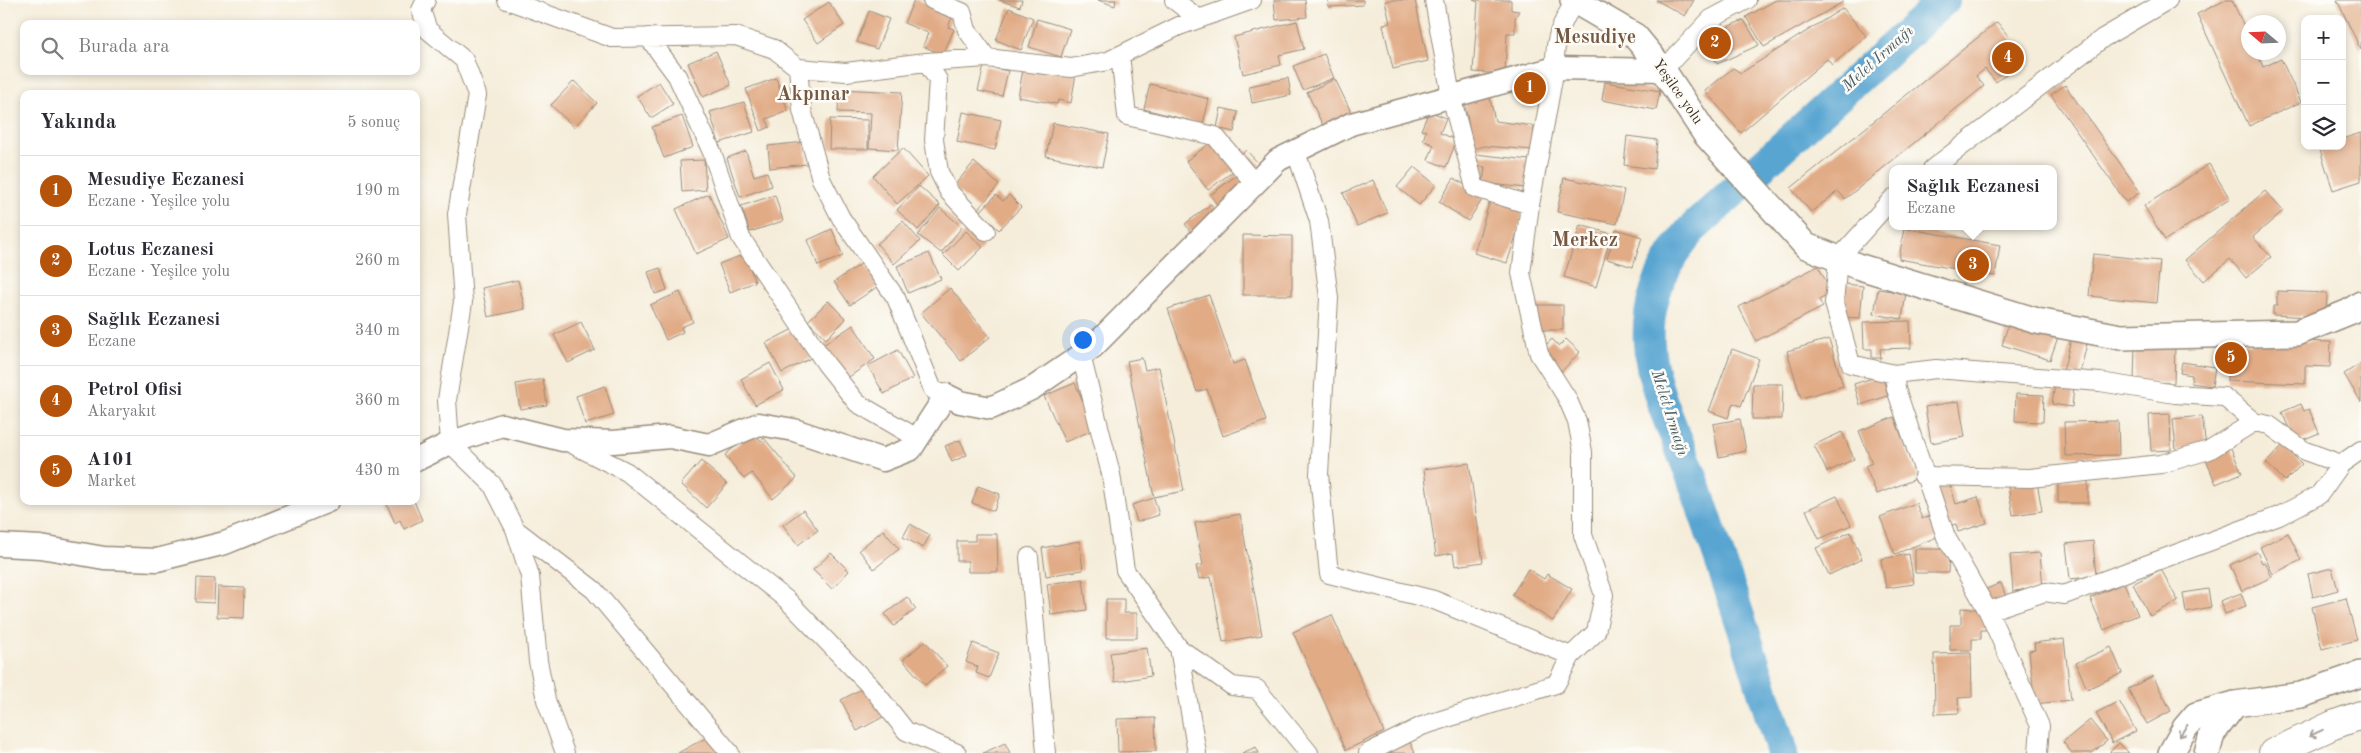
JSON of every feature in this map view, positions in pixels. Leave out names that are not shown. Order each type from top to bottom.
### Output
[{"type":"highway","points":[[2273,753],[2333,725],[2361,715]]},
{"type":"main road","name":"Yeşilce yolu","points":[[1574,1],[1635,36],[1663,70],[1706,135],[1764,197],[1806,246],[1838,259],[2036,321],[2121,337],[2297,333],[2349,312],[2361,304]]},
{"type":"main road","points":[[2171,753],[2181,734],[2196,715],[2235,704],[2301,694],[2361,674]]},
{"type":"main road","points":[[2207,753],[2212,734],[2235,704]]},
{"type":"street","points":[[426,0],[421,10],[428,30],[464,60],[477,96],[457,214],[462,302],[447,400],[450,443],[492,484],[515,529],[530,576],[538,661],[546,700],[565,753]]},
{"type":"street","points":[[507,0],[612,38],[736,36],[774,49],[798,68],[846,72],[926,62],[986,58],[1071,68],[1108,61],[1179,26],[1252,0]]},
{"type":"street","points":[[932,0],[962,12],[967,30],[986,58]]},
{"type":"street","points":[[1174,0],[1199,19]]},
{"type":"street","points":[[1434,0],[1452,96],[1475,188],[1530,205]]},
{"type":"street","points":[[798,68],[802,110],[820,179],[841,218],[896,298],[933,390],[960,402],[991,408],[1033,388],[1100,340],[1278,160],[1351,124],[1555,68],[1663,70],[1711,19],[1747,0]]},
{"type":"street","points":[[1937,165],[2104,38],[2168,0]]},
{"type":"street","points":[[1368,753],[1422,726],[1556,684],[1571,656],[1596,632],[1604,595],[1583,536],[1583,452],[1577,421],[1567,398],[1539,354],[1521,273],[1530,205],[1555,68],[1554,47],[1560,24],[1574,1]]},
{"type":"street","points":[[648,37],[677,76],[712,152],[741,238],[826,364],[857,403],[917,438]]},
{"type":"street","points":[[1120,55],[1127,116],[1215,136],[1255,184]]},
{"type":"street","points":[[926,62],[938,80],[934,140],[939,172],[949,192],[986,232]]},
{"type":"street","points":[[1296,152],[1319,221],[1329,298],[1319,474],[1329,574],[1434,600],[1571,656]]},
{"type":"street","points":[[1889,202],[1838,259],[1834,303],[1851,364],[1894,374],[1936,369],[2100,382],[2175,394],[2224,397],[2254,422],[2269,426],[2305,451],[2341,464]]},
{"type":"street","points":[[1081,355],[1111,474],[1125,570],[1179,648],[1232,686],[1257,688],[1309,753]]},
{"type":"street","points":[[1894,374],[1896,390],[1946,538],[1988,611],[2040,726],[2038,753]]},
{"type":"street","points":[[420,458],[450,443],[502,425],[563,440],[613,442],[670,436],[709,445],[759,424],[794,430],[884,460],[911,449],[946,396]]},
{"type":"street","points":[[1924,476],[2030,478],[2161,464],[2209,450],[2254,422]]},
{"type":"street","points":[[563,440],[627,472],[787,600],[872,688],[906,731],[957,753]]},
{"type":"street","points":[[1988,611],[2046,592],[2064,595],[2279,516],[2319,495],[2341,464],[2361,450]]},
{"type":"street","points":[[0,545],[41,547],[104,558],[157,560],[225,543],[318,505]]},
{"type":"street","points":[[515,529],[594,590],[730,753]]},
{"type":"street","points":[[1029,558],[1046,753]]},
{"type":"street","points":[[1179,648],[1197,753]]},
{"type":"building","points":[[914,0],[953,15],[948,27],[954,29],[943,55],[923,46],[928,33],[904,23]]},
{"type":"building","points":[[999,0],[1022,0],[1020,7]]},
{"type":"building","points":[[1098,0],[1116,0],[1115,6]]},
{"type":"building","points":[[1274,0],[1305,0],[1307,17],[1276,20]]},
{"type":"building","points":[[1328,0],[1363,0],[1363,5],[1329,7]]},
{"type":"building","points":[[1415,0],[1428,61],[1393,69],[1383,25],[1390,23],[1385,1]]},
{"type":"building","points":[[1473,0],[1511,0],[1511,10],[1519,11],[1515,18],[1515,33],[1507,33],[1505,74],[1473,72],[1478,2]]},
{"type":"building","points":[[1656,0],[1694,0],[1685,16]]},
{"type":"building","points":[[1776,0],[1842,0],[1843,2],[1764,47],[1746,17]]},
{"type":"building","points":[[2226,0],[2232,0],[2241,20],[2241,60],[2260,60],[2263,67],[2281,60],[2301,102],[2249,126],[2197,14]]},
{"type":"building","points":[[2337,0],[2361,0],[2361,50],[2346,15],[2344,15]]},
{"type":"building","points":[[829,2],[844,25],[818,43],[802,20]]},
{"type":"building","points":[[1009,8],[1033,18],[1021,50],[996,40]]},
{"type":"building","points":[[1843,8],[1866,36],[1832,65],[1827,59],[1741,133],[1705,91],[1733,68],[1741,73]]},
{"type":"building","points":[[869,11],[889,19],[877,49],[857,42]]},
{"type":"building","points":[[1037,19],[1070,29],[1061,57],[1029,47]]},
{"type":"building","points":[[1744,20],[1759,45],[1717,64],[1705,36]]},
{"type":"building","points":[[1297,21],[1304,49],[1279,55],[1281,65],[1243,74],[1234,37]]},
{"type":"building","points":[[1997,22],[2026,58],[1996,82],[1985,69],[1976,76],[1984,86],[1845,199],[1838,191],[1811,212],[1791,188]]},
{"type":"building","points":[[716,51],[731,85],[703,97],[688,63]]},
{"type":"building","points":[[1324,54],[1334,78],[1303,90],[1293,66]]},
{"type":"building","points":[[1024,64],[1076,74],[1071,103],[1058,100],[1057,104],[1018,97]]},
{"type":"building","points":[[984,66],[1008,71],[1002,96],[978,91]]},
{"type":"building","points":[[776,78],[788,111],[766,119],[770,127],[761,131],[746,89]]},
{"type":"building","points":[[1288,78],[1291,95],[1252,103],[1249,86]]},
{"type":"building","points":[[1335,79],[1353,116],[1325,130],[1307,92]]},
{"type":"building","points":[[574,81],[597,103],[574,127],[551,105]]},
{"type":"building","points":[[659,82],[673,104],[651,118],[637,96]]},
{"type":"building","points":[[1605,82],[1660,91],[1656,110],[1602,100]]},
{"type":"building","points":[[1150,84],[1209,99],[1203,124],[1144,109]]},
{"type":"building","points":[[2065,85],[2140,192],[2126,202],[2051,95]]},
{"type":"building","points":[[839,89],[902,92],[898,150],[869,148],[871,113],[838,112]]},
{"type":"building","points":[[1489,93],[1495,121],[1534,126],[1533,150],[1485,146],[1473,149],[1464,100]]},
{"type":"building","points":[[744,102],[754,132],[719,143],[710,112]]},
{"type":"building","points":[[1221,108],[1238,112],[1234,132],[1217,128]]},
{"type":"building","points":[[1429,111],[1446,118],[1440,133],[1457,140],[1446,167],[1428,160],[1434,145],[1423,140],[1426,131],[1421,130]]},
{"type":"building","points":[[963,112],[1001,120],[995,150],[957,142]]},
{"type":"building","points":[[682,116],[693,147],[664,158],[652,127]]},
{"type":"building","points":[[830,119],[868,120],[868,149],[829,149]]},
{"type":"building","points":[[1053,123],[1109,134],[1102,167],[1046,156]]},
{"type":"building","points":[[2361,133],[2361,181],[2333,190],[2320,150],[2346,150],[2346,138]]},
{"type":"building","points":[[1627,136],[1657,140],[1654,169],[1624,165]]},
{"type":"building","points":[[1214,140],[1235,170],[1208,190],[1186,161]]},
{"type":"building","points":[[805,142],[807,164],[770,168],[768,146]]},
{"type":"building","points":[[903,148],[928,176],[897,204],[873,176]]},
{"type":"building","points":[[1246,150],[1260,165],[1252,172],[1238,158]]},
{"type":"building","points":[[746,151],[754,176],[767,172],[772,186],[740,197],[727,158]]},
{"type":"building","points":[[1475,154],[1529,160],[1526,188],[1483,183],[1485,167],[1474,166]]},
{"type":"building","points":[[704,160],[706,190],[682,192],[680,161]]},
{"type":"building","points":[[974,162],[999,185],[978,209],[953,187]]},
{"type":"building","points":[[2209,164],[2230,199],[2165,240],[2144,206]]},
{"type":"building","points":[[1414,167],[1436,185],[1419,205],[1397,187]]},
{"type":"building","points":[[1237,175],[1248,191],[1221,210],[1210,195]]},
{"type":"building","points":[[1454,178],[1484,197],[1468,221],[1439,202]]},
{"type":"building","points":[[1564,178],[1624,190],[1617,224],[1557,212]]},
{"type":"building","points":[[1373,180],[1387,213],[1357,226],[1343,193]]},
{"type":"building","points":[[919,186],[940,205],[918,230],[897,210]]},
{"type":"building","points":[[2265,191],[2283,211],[2253,237],[2271,257],[2246,278],[2230,259],[2204,281],[2185,260]]},
{"type":"building","points":[[709,194],[729,239],[696,254],[676,209]]},
{"type":"building","points":[[775,195],[783,221],[750,232],[741,206]]},
{"type":"building","points":[[996,195],[1003,201],[1009,195],[1021,207],[999,230],[980,212]]},
{"type":"building","points":[[1491,197],[1525,208],[1507,263],[1474,253]]},
{"type":"building","points":[[1211,204],[1220,216],[1195,237],[1185,224]]},
{"type":"building","points":[[940,208],[962,227],[941,253],[918,235]]},
{"type":"building","points":[[903,221],[920,241],[894,264],[877,244]]},
{"type":"building","points":[[1580,225],[1612,234],[1596,287],[1564,277]]},
{"type":"building","points":[[832,229],[843,256],[818,266],[808,240]]},
{"type":"building","points":[[1616,229],[1642,237],[1633,267],[1607,259]]},
{"type":"building","points":[[1904,230],[1915,230],[2000,245],[1995,276],[1899,259]]},
{"type":"building","points":[[966,231],[983,247],[959,271],[943,255]]},
{"type":"building","points":[[1243,235],[1292,236],[1292,295],[1243,295]]},
{"type":"building","points":[[929,253],[941,279],[908,293],[897,266]]},
{"type":"building","points":[[745,254],[755,282],[730,292],[719,264]]},
{"type":"building","points":[[2093,254],[2160,261],[2156,303],[2089,296]]},
{"type":"building","points":[[864,262],[880,285],[850,305],[834,282]]},
{"type":"building","points":[[1818,266],[1832,293],[1819,300],[1823,307],[1756,341],[1739,307]]},
{"type":"building","points":[[660,268],[667,290],[655,294],[648,272]]},
{"type":"building","points":[[518,280],[525,309],[488,317],[482,288]]},
{"type":"building","points":[[1845,284],[1863,286],[1860,318],[1841,317]]},
{"type":"building","points":[[950,288],[990,337],[961,361],[921,313]]},
{"type":"building","points":[[1878,289],[1906,293],[1902,319],[1874,314]]},
{"type":"building","points":[[2277,291],[2327,293],[2326,318],[2273,315],[2273,306],[2277,306]]},
{"type":"building","points":[[680,292],[693,322],[681,327],[683,332],[666,340],[650,305]]},
{"type":"building","points":[[1209,295],[1233,364],[1245,360],[1266,421],[1223,436],[1207,389],[1197,392],[1168,309]]},
{"type":"building","points":[[828,301],[846,319],[826,339],[808,321]]},
{"type":"building","points":[[1536,305],[1563,305],[1563,330],[1535,330]]},
{"type":"building","points":[[1910,321],[1911,348],[1880,349],[1881,358],[1872,358],[1872,349],[1864,349],[1863,322]]},
{"type":"building","points":[[581,322],[595,350],[568,363],[554,335]]},
{"type":"building","points":[[2009,322],[2058,337],[2050,360],[2002,345]]},
{"type":"building","points":[[853,325],[875,359],[846,379],[823,345]]},
{"type":"building","points":[[795,328],[811,358],[782,373],[766,343]]},
{"type":"building","points":[[1552,339],[1559,346],[1566,339],[1580,352],[1562,371],[1541,350]]},
{"type":"building","points":[[1829,339],[1843,386],[1801,398],[1787,351]]},
{"type":"building","points":[[2071,339],[2087,344],[2079,376],[2063,372]]},
{"type":"building","points":[[2289,341],[2331,342],[2330,367],[2305,366],[2305,384],[2227,381],[2228,344]]},
{"type":"building","points":[[2135,344],[2175,345],[2174,383],[2134,382]]},
{"type":"building","points":[[1732,349],[1759,359],[1741,406],[1733,403],[1728,418],[1709,411]]},
{"type":"building","points":[[898,350],[913,378],[884,394],[868,366]]},
{"type":"building","points":[[1142,358],[1145,370],[1159,367],[1184,491],[1154,497],[1127,361]]},
{"type":"building","points":[[2182,362],[2215,367],[2212,386],[2191,383],[2192,375],[2180,373]]},
{"type":"building","points":[[770,363],[784,390],[755,405],[741,379]]},
{"type":"building","points":[[2361,363],[2361,402],[2344,374]]},
{"type":"building","points":[[1882,375],[1888,396],[1860,405],[1854,384]]},
{"type":"building","points":[[543,379],[547,405],[520,409],[516,384]]},
{"type":"building","points":[[1075,383],[1095,429],[1065,442],[1044,396]]},
{"type":"building","points":[[1753,384],[1783,384],[1782,419],[1752,419]]},
{"type":"building","points":[[2055,384],[2074,387],[2072,407],[2052,404]]},
{"type":"building","points":[[605,386],[614,415],[585,424],[576,396]]},
{"type":"building","points":[[2016,394],[2044,395],[2043,422],[2015,421]]},
{"type":"building","points":[[1959,401],[1965,437],[1931,443],[1925,407]]},
{"type":"building","points":[[2301,404],[2304,411],[2309,409],[2319,433],[2295,443],[2282,412]]},
{"type":"building","points":[[2170,414],[2171,450],[2151,451],[2149,415]]},
{"type":"building","points":[[2202,416],[2206,447],[2176,450],[2173,419]]},
{"type":"building","points":[[1894,417],[1918,478],[1877,494],[1865,466],[1872,463],[1859,431]]},
{"type":"building","points":[[1740,419],[1746,451],[1719,457],[1713,424]]},
{"type":"building","points":[[2118,421],[2119,455],[2065,456],[2064,422]]},
{"type":"building","points":[[754,431],[761,441],[764,438],[797,478],[773,499],[752,473],[744,479],[725,455]]},
{"type":"building","points":[[1842,432],[1854,459],[1827,472],[1814,445]]},
{"type":"building","points":[[960,440],[967,455],[952,462],[945,446]]},
{"type":"building","points":[[2229,444],[2242,473],[2216,484],[2204,455]]},
{"type":"building","points":[[2283,445],[2302,464],[2285,481],[2266,463]]},
{"type":"building","points":[[701,461],[727,484],[706,508],[681,484]]},
{"type":"building","points":[[1469,463],[1483,562],[1455,566],[1453,553],[1436,556],[1424,469]]},
{"type":"building","points":[[1948,478],[1956,504],[1978,497],[1987,523],[1958,532],[1956,524],[1944,527],[1931,484]]},
{"type":"building","points":[[2058,480],[2088,480],[2088,503],[2058,503]]},
{"type":"building","points":[[2037,482],[2042,511],[2013,515],[2008,486]]},
{"type":"building","points":[[978,486],[1000,494],[994,511],[972,503]]},
{"type":"building","points":[[1837,496],[1851,525],[1819,539],[1806,510]]},
{"type":"building","points":[[1154,498],[1159,515],[1137,522],[1132,505]]},
{"type":"building","points":[[1916,503],[1922,519],[1929,516],[1937,537],[1895,554],[1880,517]]},
{"type":"building","points":[[387,505],[416,505],[422,520],[404,529],[400,520],[395,523]]},
{"type":"building","points":[[803,510],[818,530],[798,545],[783,525]]},
{"type":"building","points":[[1240,514],[1262,635],[1223,642],[1211,577],[1199,579],[1196,566],[1203,565],[1195,523]]},
{"type":"building","points":[[910,524],[930,535],[923,548],[903,537]]},
{"type":"building","points":[[883,530],[899,549],[874,569],[859,550]]},
{"type":"building","points":[[1850,532],[1862,559],[1829,575],[1816,548]]},
{"type":"building","points":[[2288,533],[2301,560],[2273,574],[2260,547]]},
{"type":"building","points":[[975,534],[997,534],[998,572],[968,572],[968,561],[957,561],[957,541],[975,541]]},
{"type":"building","points":[[1079,541],[1083,570],[1046,576],[1042,548]]},
{"type":"building","points":[[2093,541],[2096,576],[2070,579],[2066,544]]},
{"type":"building","points":[[1915,549],[1949,549],[1948,573],[1915,573]]},
{"type":"building","points":[[2257,552],[2262,563],[2265,562],[2272,577],[2242,591],[2230,565]]},
{"type":"building","points":[[831,553],[849,571],[832,589],[813,570]]},
{"type":"building","points":[[2040,553],[2043,588],[2013,591],[2010,555]]},
{"type":"building","points":[[1909,554],[1914,584],[1886,588],[1881,559]]},
{"type":"building","points":[[2332,568],[2338,590],[2313,597],[2308,574]]},
{"type":"building","points":[[1528,569],[1544,579],[1547,574],[1572,589],[1553,621],[1512,595]]},
{"type":"building","points":[[2161,569],[2178,601],[2150,616],[2133,584]]},
{"type":"building","points":[[197,578],[215,579],[214,603],[196,602]]},
{"type":"building","points":[[1083,579],[1087,610],[1051,615],[1047,584]]},
{"type":"building","points":[[2001,583],[2006,597],[1990,604],[1984,590]]},
{"type":"building","points":[[2124,583],[2138,615],[2104,630],[2090,598]]},
{"type":"building","points":[[218,587],[245,588],[244,618],[217,617]]},
{"type":"building","points":[[2208,589],[2211,607],[2186,612],[2183,593]]},
{"type":"building","points":[[2241,593],[2246,606],[2225,614],[2220,601]]},
{"type":"building","points":[[907,597],[916,609],[894,626],[885,614]]},
{"type":"building","points":[[2346,598],[2357,640],[2322,649],[2312,607]]},
{"type":"building","points":[[1106,599],[1124,599],[1124,613],[1137,613],[1137,638],[1106,638]]},
{"type":"building","points":[[1961,608],[1985,610],[1988,630],[1981,630],[1981,639],[1972,639],[1972,650],[1950,650],[1950,625],[1961,625]]},
{"type":"building","points":[[1332,615],[1384,732],[1346,750],[1293,632]]},
{"type":"building","points":[[2064,639],[2071,700],[2035,704],[2029,651],[2035,650],[2034,643]]},
{"type":"building","points":[[925,641],[947,666],[925,685],[903,660]]},
{"type":"building","points":[[973,643],[999,653],[989,678],[976,673],[978,667],[966,662]]},
{"type":"building","points":[[2111,647],[2122,673],[2087,689],[2076,663]]},
{"type":"building","points":[[1147,648],[1151,676],[1115,682],[1110,653]]},
{"type":"building","points":[[1971,653],[1972,697],[1958,698],[1959,713],[1935,714],[1934,654]]},
{"type":"building","points":[[2153,676],[2171,711],[2147,724],[2128,689]]},
{"type":"building","points":[[867,686],[883,717],[857,731],[841,700]]},
{"type":"building","points":[[2119,701],[2136,731],[2112,743],[2096,713]]},
{"type":"building","points":[[1155,718],[1156,751],[1118,752],[1117,719]]},
{"type":"building","points":[[2090,720],[2107,741],[2092,753],[2072,753],[2063,742]]},
{"type":"building","points":[[711,735],[720,753],[678,753]]},
{"type":"building","points":[[1409,740],[1415,753],[1381,753]]},
{"type":"building","points":[[1005,743],[1010,753],[983,753]]},
{"type":"building","points":[[2119,743],[2129,753],[2109,753]]},
{"type":"building","points":[[1256,747],[1259,753],[1242,753]]},
{"type":"waterway","name":"Melet Irmağı","points":[[1782,753],[1717,550],[1694,483],[1660,397],[1651,362],[1649,344],[1650,313],[1665,269],[1681,242],[1691,230],[1944,0]]},
{"type":"place","name":"Lotus Eczanesi","points":[[1715,43]]},
{"type":"place","name":"Petrol Ofisi","points":[[2008,58]]},
{"type":"place","name":"Mesudiye Eczanesi","points":[[1530,88]]},
{"type":"place","name":"Sağlık Eczanesi","points":[[1973,265]]},
{"type":"place","name":"A101","points":[[2231,358]]},
{"type":"district","name":"Mesudiye","points":[[1595,38]]},
{"type":"district","name":"Akpınar","points":[[813,95]]},
{"type":"district","name":"Merkez","points":[[1585,241]]}]
